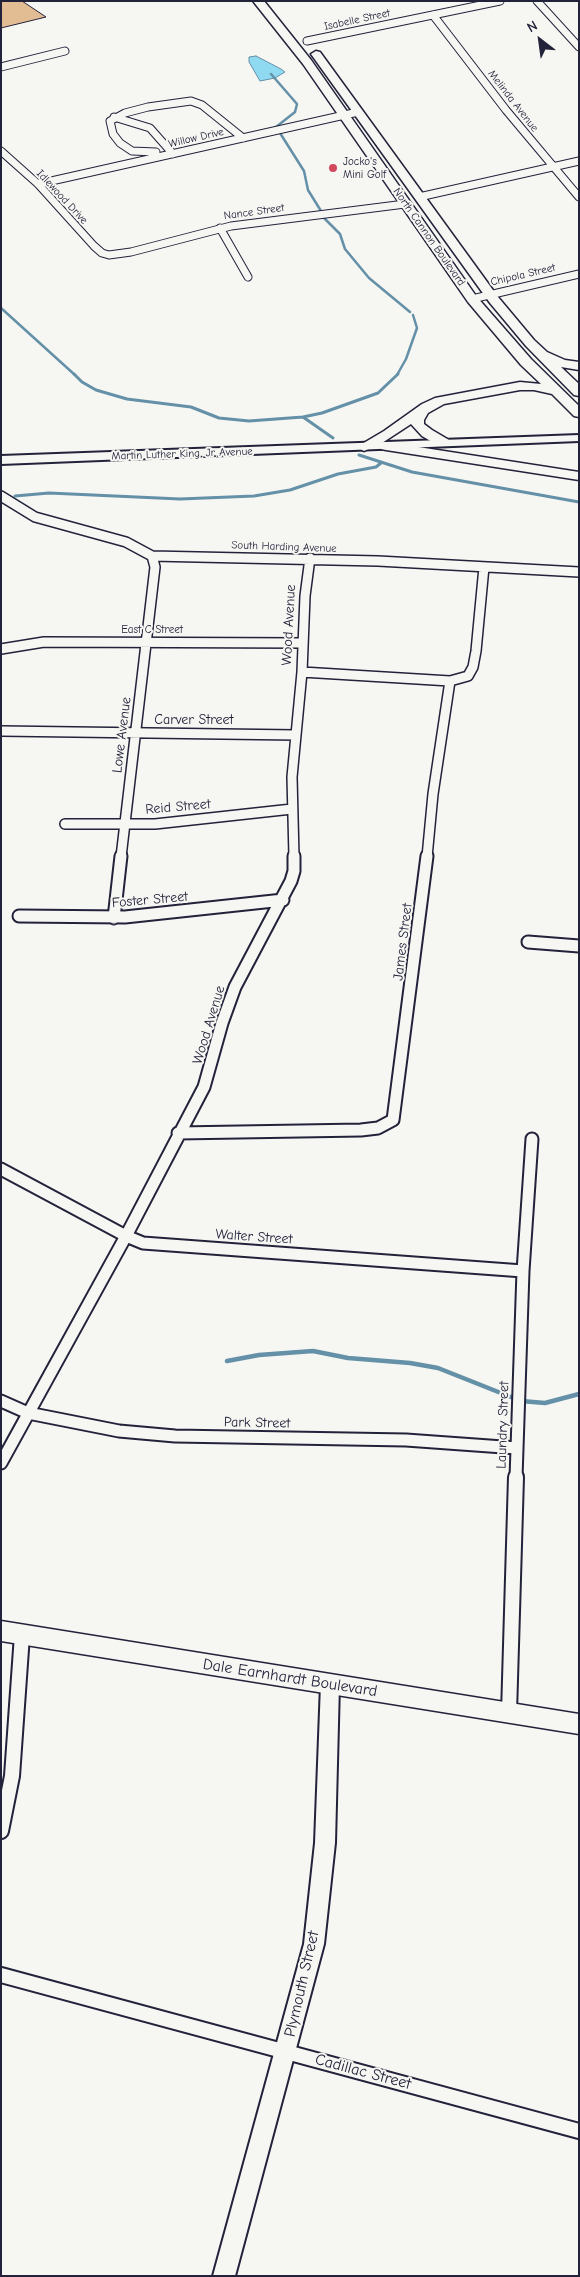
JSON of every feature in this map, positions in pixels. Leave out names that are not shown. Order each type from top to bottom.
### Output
[{"type":"main road","name":"North Cannon Boulevard","points":[[258,1],[289,37],[472,298],[526,362],[579,412]]},
{"type":"main road","points":[[273,1],[291,20]]},
{"type":"main road","name":"North Cannon Boulevard","points":[[304,38],[490,295],[534,347],[579,392]]},
{"type":"main road","points":[[534,347],[552,359],[579,366]]},
{"type":"main road","points":[[495,389],[520,378],[526,370],[526,362]]},
{"type":"main road","points":[[364,447],[389,434],[440,401],[495,389],[528,386],[555,391]]},
{"type":"main road","points":[[422,411],[417,420],[418,425],[444,443]]},
{"type":"main road","points":[[386,446],[579,438]]},
{"type":"main road","points":[[386,446],[579,476]]},
{"type":"main road","name":"Martin Luther King, Jr. Avenue","points":[[1,460],[386,446]]},
{"type":"main road","name":"Dale Earnhardt Boulevard","points":[[11,1633],[579,1724]]},
{"type":"street","name":"Isabelle Street","points":[[304,38],[433,15],[498,1]]},
{"type":"street","points":[[537,1],[579,47]]},
{"type":"street","name":"Melinda Avenue","points":[[433,15],[506,110],[579,197]]},
{"type":"street","points":[[569,36],[579,34]]},
{"type":"street","points":[[1,67],[65,51]]},
{"type":"street","points":[[171,152],[146,153],[132,151],[120,143],[113,134],[109,124],[114,118],[148,107],[191,100],[202,105],[243,138]]},
{"type":"street","name":"Willow Drive","points":[[38,184],[171,152],[358,112]]},
{"type":"street","points":[[114,118],[150,128],[171,152]]},
{"type":"street","name":"Idlewood Drive","points":[[1,151],[38,184],[94,246],[109,255]]},
{"type":"street","points":[[419,197],[579,161]]},
{"type":"street","name":"Nance Street","points":[[109,255],[131,252],[220,228],[405,204]]},
{"type":"street","points":[[220,228],[248,277]]},
{"type":"street","name":"Chipola Street","points":[[472,298],[579,274]]},
{"type":"street","name":"South Harding Avenue","points":[[1,496],[35,517],[126,542],[152,556],[310,558],[579,572]]},
{"type":"street","name":"Lowe Avenue","points":[[114,918],[155,567],[152,556]]},
{"type":"street","name":"Wood Avenue","points":[[1,1462],[126,1236],[178,1133],[204,1087],[222,1023],[235,987],[283,900],[294,871],[292,777],[302,672],[304,596],[310,558]]},
{"type":"street","points":[[302,672],[450,681],[468,676],[473,667],[484,567]]},
{"type":"street","name":"East C Street","points":[[1,649],[44,642],[303,642]]},
{"type":"street","name":"James Street","points":[[178,1133],[361,1130],[378,1128],[393,1120],[425,876],[433,794],[450,681]]},
{"type":"street","name":"Carver Street","points":[[1,731],[296,735]]},
{"type":"street","name":"Reid Street","points":[[65,824],[155,824],[292,809]]},
{"type":"street","name":"Foster Street","points":[[19,916],[114,918],[283,900]]},
{"type":"street","points":[[528,942],[579,946]]},
{"type":"street","name":"Laundry Street","points":[[509,1713],[523,1271],[532,1139]]},
{"type":"street","name":"Walter Street","points":[[1,1169],[126,1236],[151,1244],[523,1271]]},
{"type":"street","name":"Park Street","points":[[1,1401],[28,1413],[119,1431],[175,1436],[406,1440],[517,1448]]},
{"type":"street","points":[[1,1831],[12,1776],[11,1633]]},
{"type":"street","name":"Plymouth Street","points":[[224,2276],[314,1944],[325,1843],[330,1684]]},
{"type":"street","name":"Cadillac Street","points":[[1,1975],[579,2131]]},
{"type":"water","points":[[256,56],[285,72],[275,78],[260,81],[249,62],[249,57]]},
{"type":"building","points":[[1,1],[22,1],[46,17],[1,28]]},
{"type":"waterway","points":[[271,74],[297,104],[295,112],[276,127]]},
{"type":"waterway","points":[[280,133],[304,171],[308,190],[321,211]]},
{"type":"waterway","points":[[324,218],[340,234],[345,249],[369,278],[410,312]]},
{"type":"waterway","points":[[1,308],[75,375]]},
{"type":"waterway","points":[[397,375],[406,359],[417,328],[413,315]]},
{"type":"waterway","points":[[75,375],[82,382],[96,390],[127,399],[191,407],[219,418],[249,421],[303,417]]},
{"type":"waterway","points":[[303,417],[322,413],[378,393],[397,375]]},
{"type":"waterway","points":[[303,417],[333,438]]},
{"type":"waterway","points":[[359,455],[412,472],[579,502]]},
{"type":"waterway","points":[[15,496],[49,493],[180,499],[254,496],[290,490],[338,474],[376,467],[381,463]]},
{"type":"waterway","points":[[227,1361],[259,1355],[313,1351],[348,1358],[410,1363],[438,1368],[521,1401],[545,1403],[579,1394]]},
{"type":"place","name":"Jocko's Mini Golf","points":[[333,168]]}]
